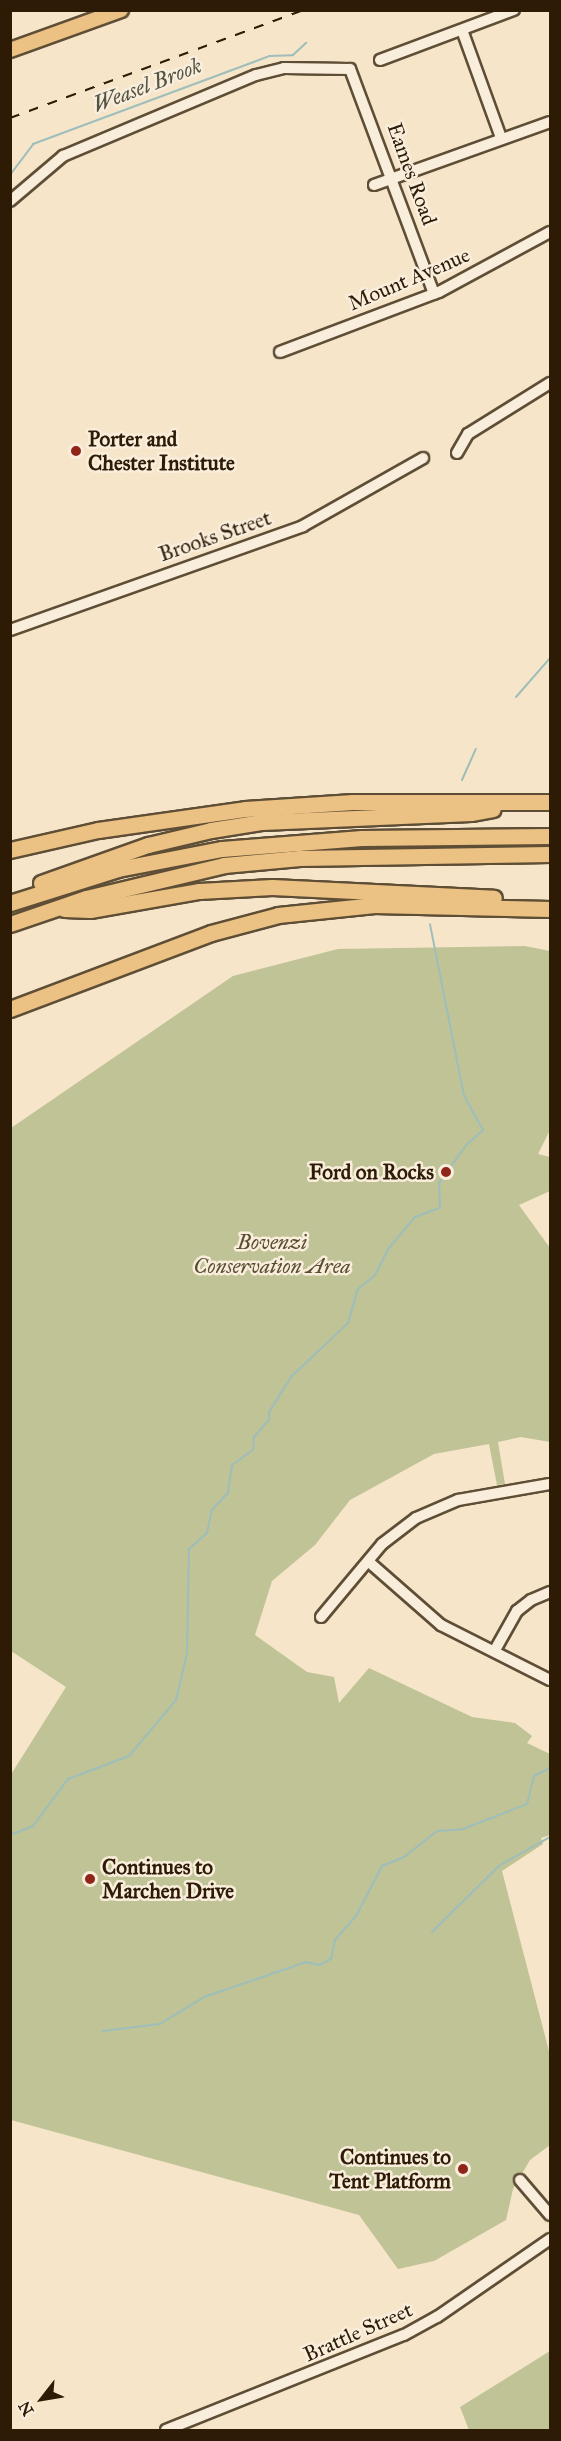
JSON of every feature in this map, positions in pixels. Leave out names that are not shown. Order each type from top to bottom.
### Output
[{"type":"highway","points":[[10,850],[120,826],[245,809],[354,802],[550,802]]},
{"type":"highway","points":[[10,903],[49,878],[148,845],[212,830],[316,818],[471,813],[519,803]]},
{"type":"highway","points":[[10,903],[118,869],[222,849],[362,838],[550,836]]},
{"type":"highway","points":[[10,924],[52,908],[151,880],[224,865],[300,858],[550,854]]},
{"type":"highway","points":[[52,908],[90,910],[199,891],[272,887],[550,902]]},
{"type":"highway","points":[[10,1009],[212,933],[278,915],[374,905],[550,909]]},
{"type":"main road","points":[[10,50],[121,10]]},
{"type":"street","points":[[380,60],[514,10]]},
{"type":"street","points":[[462,30],[501,138]]},
{"type":"street","name":"Eames Road","points":[[10,201],[63,156],[256,75],[284,68],[350,69],[393,178],[434,294]]},
{"type":"street","points":[[374,185],[550,122]]},
{"type":"street","name":"Mount Avenue","points":[[280,352],[434,294],[550,232]]},
{"type":"street","points":[[456,453],[468,434],[550,383]]},
{"type":"street","name":"Brooks Street","points":[[10,630],[303,526],[423,458]]},
{"type":"street","points":[[321,1617],[396,1531],[439,1507],[550,1484]]},
{"type":"street","points":[[369,1562],[441,1625],[495,1650],[550,1680]]},
{"type":"street","points":[[495,1650],[517,1611],[550,1592]]},
{"type":"street","points":[[520,2180],[550,2215]]},
{"type":"street","name":"Brattle Street","points":[[166,2430],[404,2335],[437,2317],[550,2239]]},
{"type":"green space","name":"Bovenzi Conservation Area","points":[[525,946],[550,951],[550,1130],[538,1154],[550,1157],[550,1191],[519,1205],[550,1248],[550,1442],[521,1437],[498,1442],[505,1484],[497,1485],[489,1444],[434,1454],[350,1500],[315,1545],[272,1581],[255,1635],[307,1672],[334,1677],[339,1703],[369,1668],[472,1717],[515,1723],[532,1736],[527,1743],[550,1754],[550,1835],[541,1838],[543,1844],[502,1871],[550,2055],[550,2145],[530,2160],[513,2189],[506,2220],[434,2261],[398,2269],[359,2215],[11,2120],[10,1776],[66,1687],[11,1651],[11,1128],[233,976],[338,949]]},
{"type":"green space","points":[[550,2351],[550,2430],[469,2430],[460,2407]]},
{"type":"waterway","name":"Weasel Brook","points":[[10,175],[33,144],[269,56],[293,55],[306,43]]},
{"type":"waterway","points":[[516,697],[550,658]]},
{"type":"waterway","points":[[462,780],[476,749]]},
{"type":"waterway","points":[[10,1835],[33,1826],[68,1779],[129,1756],[176,1700],[187,1653],[189,1549],[207,1533],[212,1510],[228,1493],[232,1465],[253,1450],[254,1437],[269,1420],[269,1412],[291,1377],[348,1323],[358,1289],[375,1275],[389,1248],[415,1217],[440,1208],[439,1183],[467,1144],[483,1130],[464,1096],[430,924]]},
{"type":"waterway","points":[[103,2031],[160,2024],[204,1997],[306,1962],[320,1965],[331,1959],[335,1940],[356,1916],[382,1866],[404,1857],[437,1831],[463,1829],[527,1804],[534,1776],[550,1768]]},
{"type":"waterway","points":[[432,1932],[500,1865],[550,1837]]},
{"type":"railway","points":[[10,118],[303,10]]},
{"type":"place","name":"Porter and Chester Institute","points":[[76,451]]},
{"type":"place","name":"Ford on Rocks","points":[[446,1172]]},
{"type":"place","name":"Continues to Marchen Drive","points":[[90,1879]]},
{"type":"place","name":"Continues to Tent Platform","points":[[463,2169]]}]
